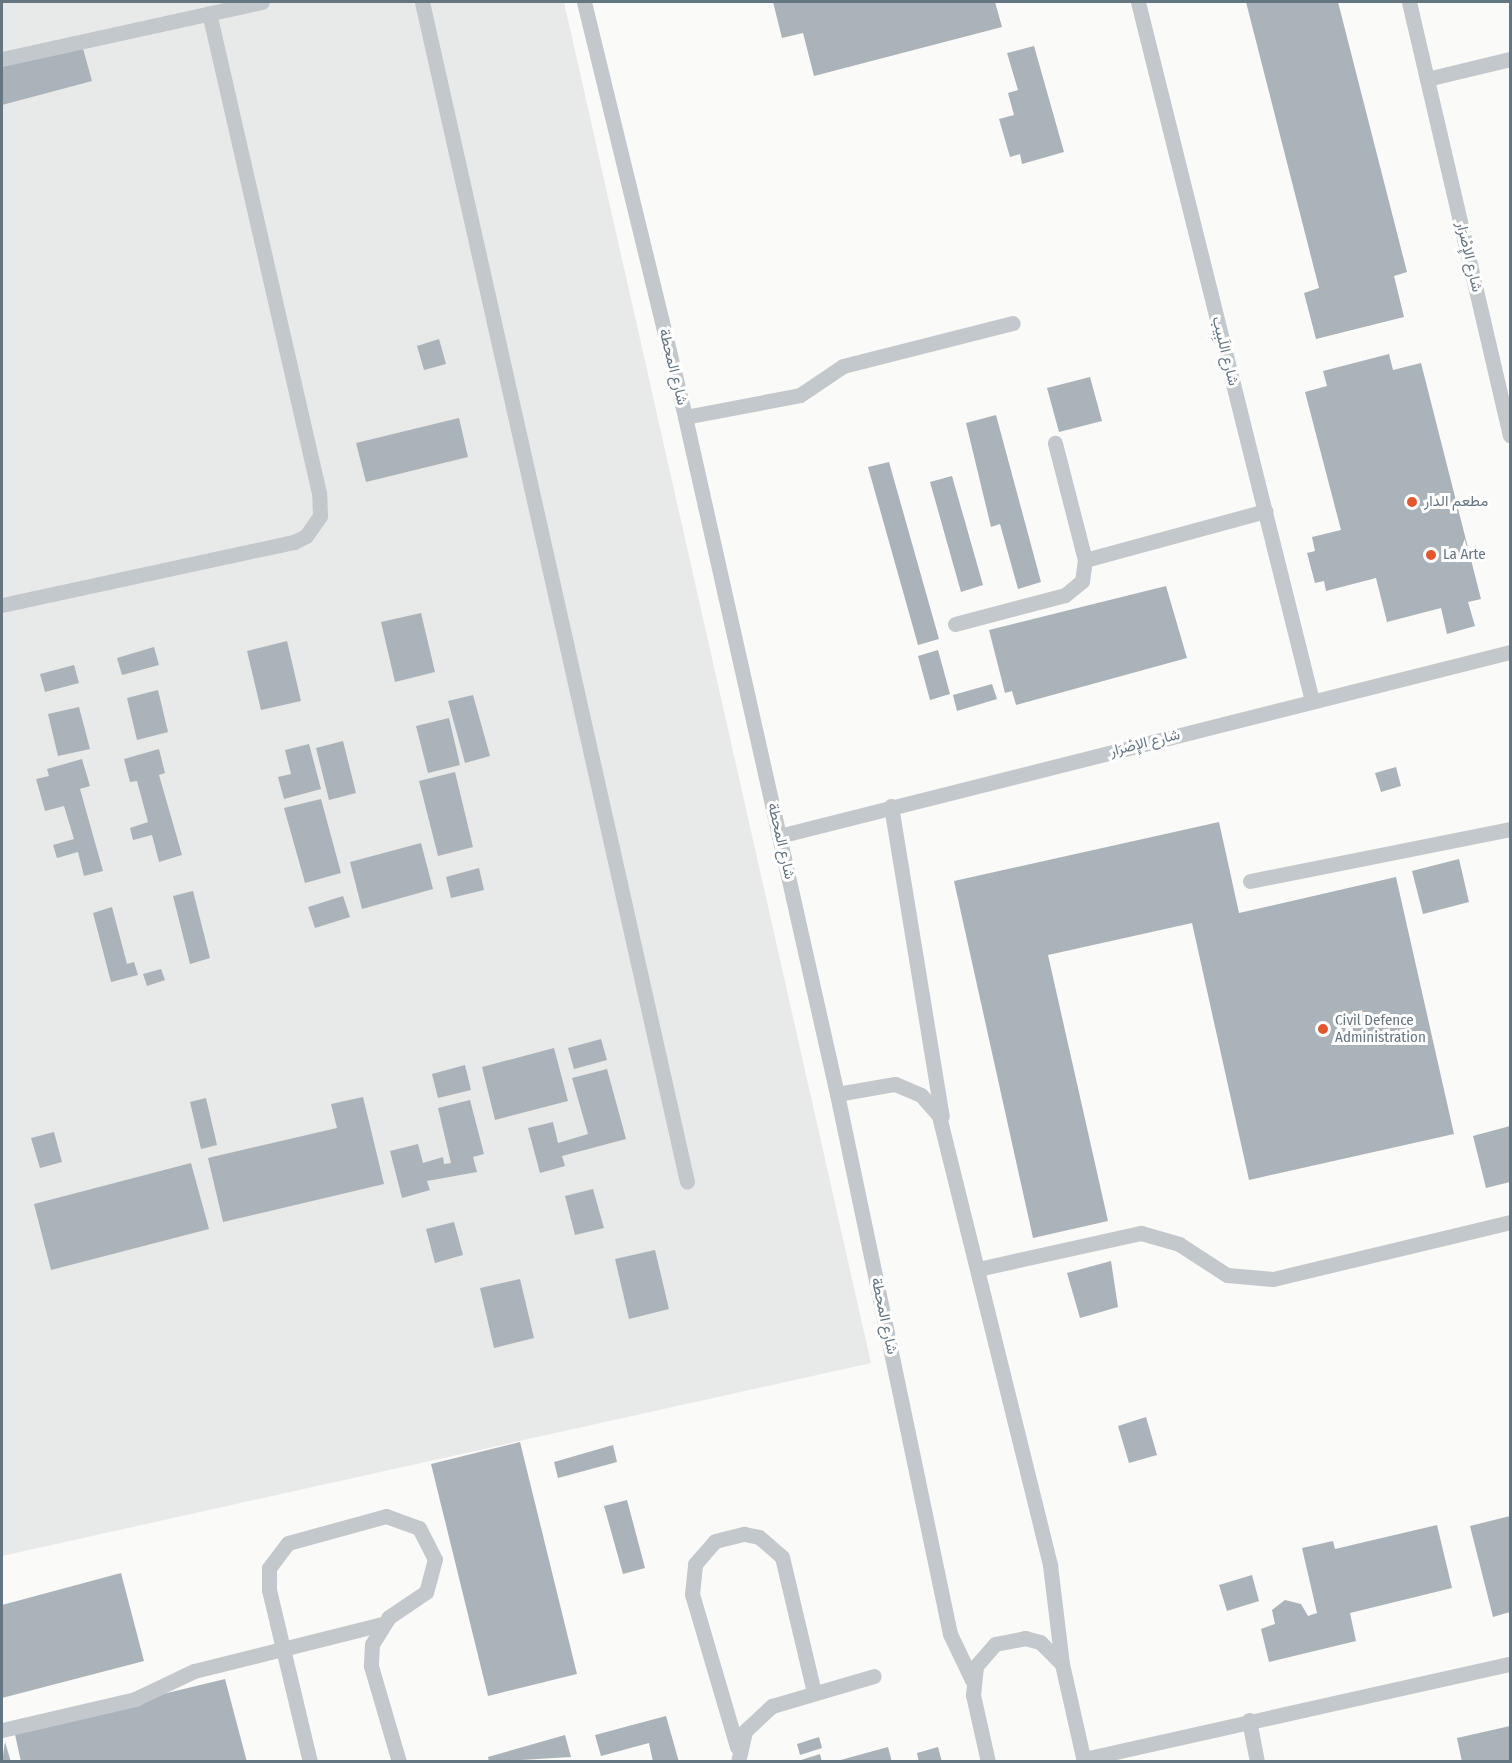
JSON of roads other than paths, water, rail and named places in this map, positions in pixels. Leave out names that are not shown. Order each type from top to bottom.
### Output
[{"type":"lane","points":[[2,59],[262,2]]},
{"type":"lane","points":[[422,2],[687,1182]]},
{"type":"lane","name":"شارع المحطة","points":[[584,2],[685,417],[837,1094],[950,1634],[972,1680],[988,1761]]},
{"type":"lane","name":"شارع اللَبِيب","points":[[1138,2],[1312,701]]},
{"type":"lane","name":"شارع الإِصْرَار","points":[[1409,2],[1510,435]]},
{"type":"lane","points":[[2,605],[294,542],[306,536],[320,516],[319,493],[209,13]]},
{"type":"lane","points":[[1427,80],[1510,59]]},
{"type":"lane","points":[[685,417],[800,395],[843,366],[1013,323]]},
{"type":"lane","points":[[955,624],[1065,596],[1082,581],[1085,560],[1055,443]]},
{"type":"lane","points":[[1085,560],[1265,511]]},
{"type":"lane","name":"شارع الإِصْرَار","points":[[779,836],[1510,652]]},
{"type":"lane","points":[[891,806],[944,1130],[1050,1565],[1062,1664],[1084,1760],[1249,1720],[1510,1664]]},
{"type":"lane","points":[[1250,881],[1510,829]]},
{"type":"lane","points":[[837,1094],[880,1084],[909,1088],[931,1104],[944,1130]]},
{"type":"lane","points":[[978,1269],[1141,1233],[1179,1244],[1227,1275],[1273,1279],[1510,1222]]},
{"type":"lane","points":[[2,1730],[135,1699],[180,1675],[283,1648],[382,1624],[418,1601],[435,1571],[426,1537],[398,1517],[297,1539],[279,1550],[268,1579],[283,1648],[310,1761]]},
{"type":"lane","points":[[737,1754],[693,1594],[695,1564],[715,1541],[744,1534],[759,1538],[782,1557],[814,1692]]},
{"type":"lane","points":[[382,1624],[372,1644],[371,1666],[399,1761]]},
{"type":"lane","points":[[972,1680],[984,1653],[1009,1638],[1040,1642],[1062,1664]]},
{"type":"lane","points":[[737,1754],[772,1706],[874,1676]]},
{"type":"lane","points":[[1249,1720],[1257,1761]]},
{"type":"place","name":"مطعم الدار","points":[[1412,502]]},
{"type":"place","name":"La Arte","points":[[1431,555]]},
{"type":"place","name":"Civil Defence Administration","points":[[1323,1029]]}]
